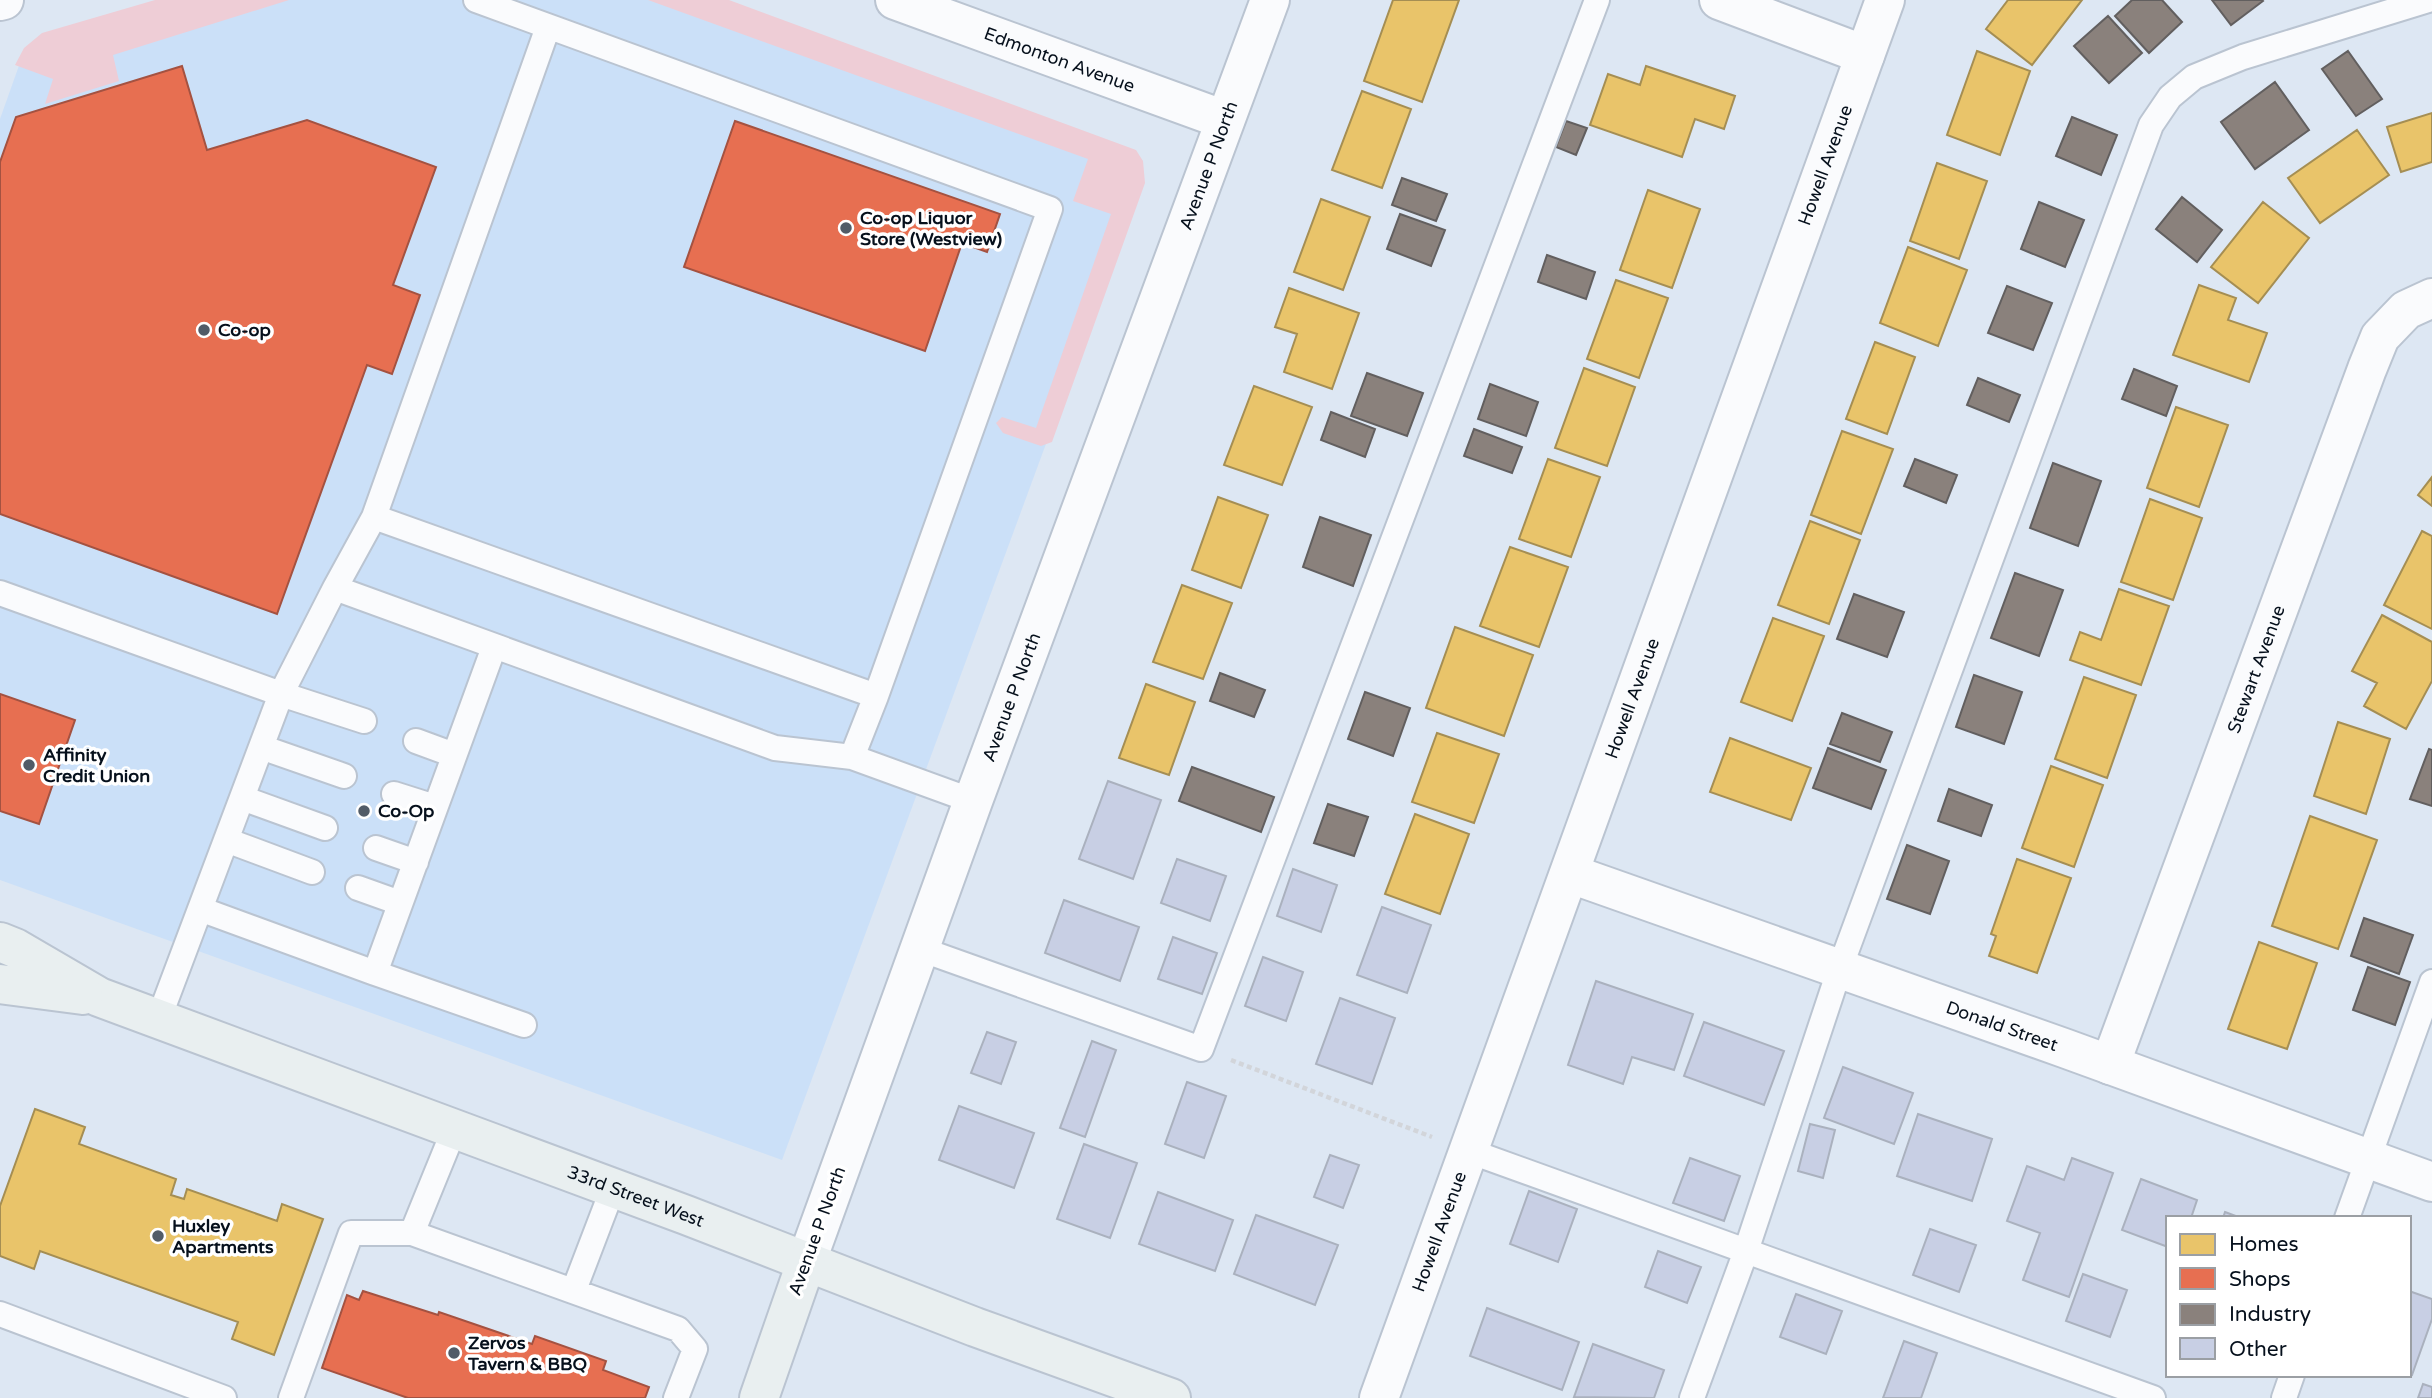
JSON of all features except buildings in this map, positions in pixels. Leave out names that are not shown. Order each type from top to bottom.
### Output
[{"type":"main road","name":"33rd Street West","points":[[0,942],[99,997],[613,1188],[975,1327],[1171,1398]]},
{"type":"main road","name":"33rd Street West","points":[[0,985],[99,997]]},
{"type":"main road","name":"Avenue P North","points":[[759,1398],[806,1263]]},
{"type":"street","name":"Edmonton Avenue","points":[[895,0],[957,10],[1225,120]]},
{"type":"street","name":"Avenue P North","points":[[806,1263],[973,801],[1270,0]]},
{"type":"street","points":[[1719,0],[1865,55]]},
{"type":"street","name":"Howell Avenue","points":[[1379,1398],[1571,874],[1885,0]]},
{"type":"street","name":"Stewart Avenue","points":[[2110,1065],[2380,337],[2406,310],[2432,298]]},
{"type":"street","name":"Donald Street","points":[[1571,874],[2432,1182]]},
{"type":"lane","points":[[476,0],[1051,209],[852,757]]},
{"type":"lane","points":[[920,949],[1201,1049],[1597,0]]},
{"type":"lane","points":[[1692,1398],[1746,1251],[1840,968],[2151,125],[2170,97],[2194,77],[2243,57],[2428,0]]},
{"type":"lane","points":[[159,1018],[281,694],[374,517],[548,27]]},
{"type":"lane","points":[[374,517],[876,696]]},
{"type":"lane","points":[[335,588],[775,748],[852,757],[973,801]]},
{"type":"lane","points":[[0,593],[281,694],[365,721]]},
{"type":"lane","points":[[374,973],[494,647]]},
{"type":"lane","points":[[416,741],[454,755]]},
{"type":"lane","points":[[261,747],[344,776]]},
{"type":"lane","points":[[394,794],[435,807]]},
{"type":"lane","points":[[242,798],[325,828]]},
{"type":"lane","points":[[226,840],[312,872]]},
{"type":"lane","points":[[376,848],[416,862]]},
{"type":"lane","points":[[358,888],[400,903]]},
{"type":"lane","points":[[200,909],[524,1025]]},
{"type":"lane","points":[[2348,1216],[2432,982]]},
{"type":"lane","points":[[412,1233],[454,1130]]},
{"type":"lane","points":[[1469,1151],[2152,1398]]},
{"type":"lane","points":[[574,1290],[613,1188]]},
{"type":"lane","points":[[291,1398],[351,1233],[412,1233],[678,1329],[695,1349],[676,1398]]},
{"type":"lane","points":[[0,1314],[224,1398]]},
{"type":"lane","points":[[2284,1398],[2291,1377]]},
{"type":"path","points":[[1201,1049],[1426,1134]]},
{"type":"shaded area","points":[[155,0],[289,0],[113,55],[119,81],[45,104],[53,79],[15,65],[24,48],[42,33]]},
{"type":"shaded area","points":[[187,0],[714,0],[1126,149],[1141,186],[782,1160],[0,880],[0,119],[21,60]]},
{"type":"shaded area","points":[[648,0],[729,0],[1136,150],[1143,161],[1145,183],[1052,442],[1041,446],[1003,433],[996,423],[1002,417],[1036,428],[1111,214],[1073,201],[1088,159]]},
{"type":"place","name":"Co-op Liquor Store (Westview)","points":[[846,228]]},
{"type":"place","name":"Co-op","points":[[204,330]]},
{"type":"place","name":"Affinity Credit Union","points":[[29,765]]},
{"type":"place","name":"Co-Op","points":[[364,811]]},
{"type":"place","name":"Huxley Apartments","points":[[158,1236]]},
{"type":"place","name":"Zervos Tavern & BBQ","points":[[454,1353]]}]
